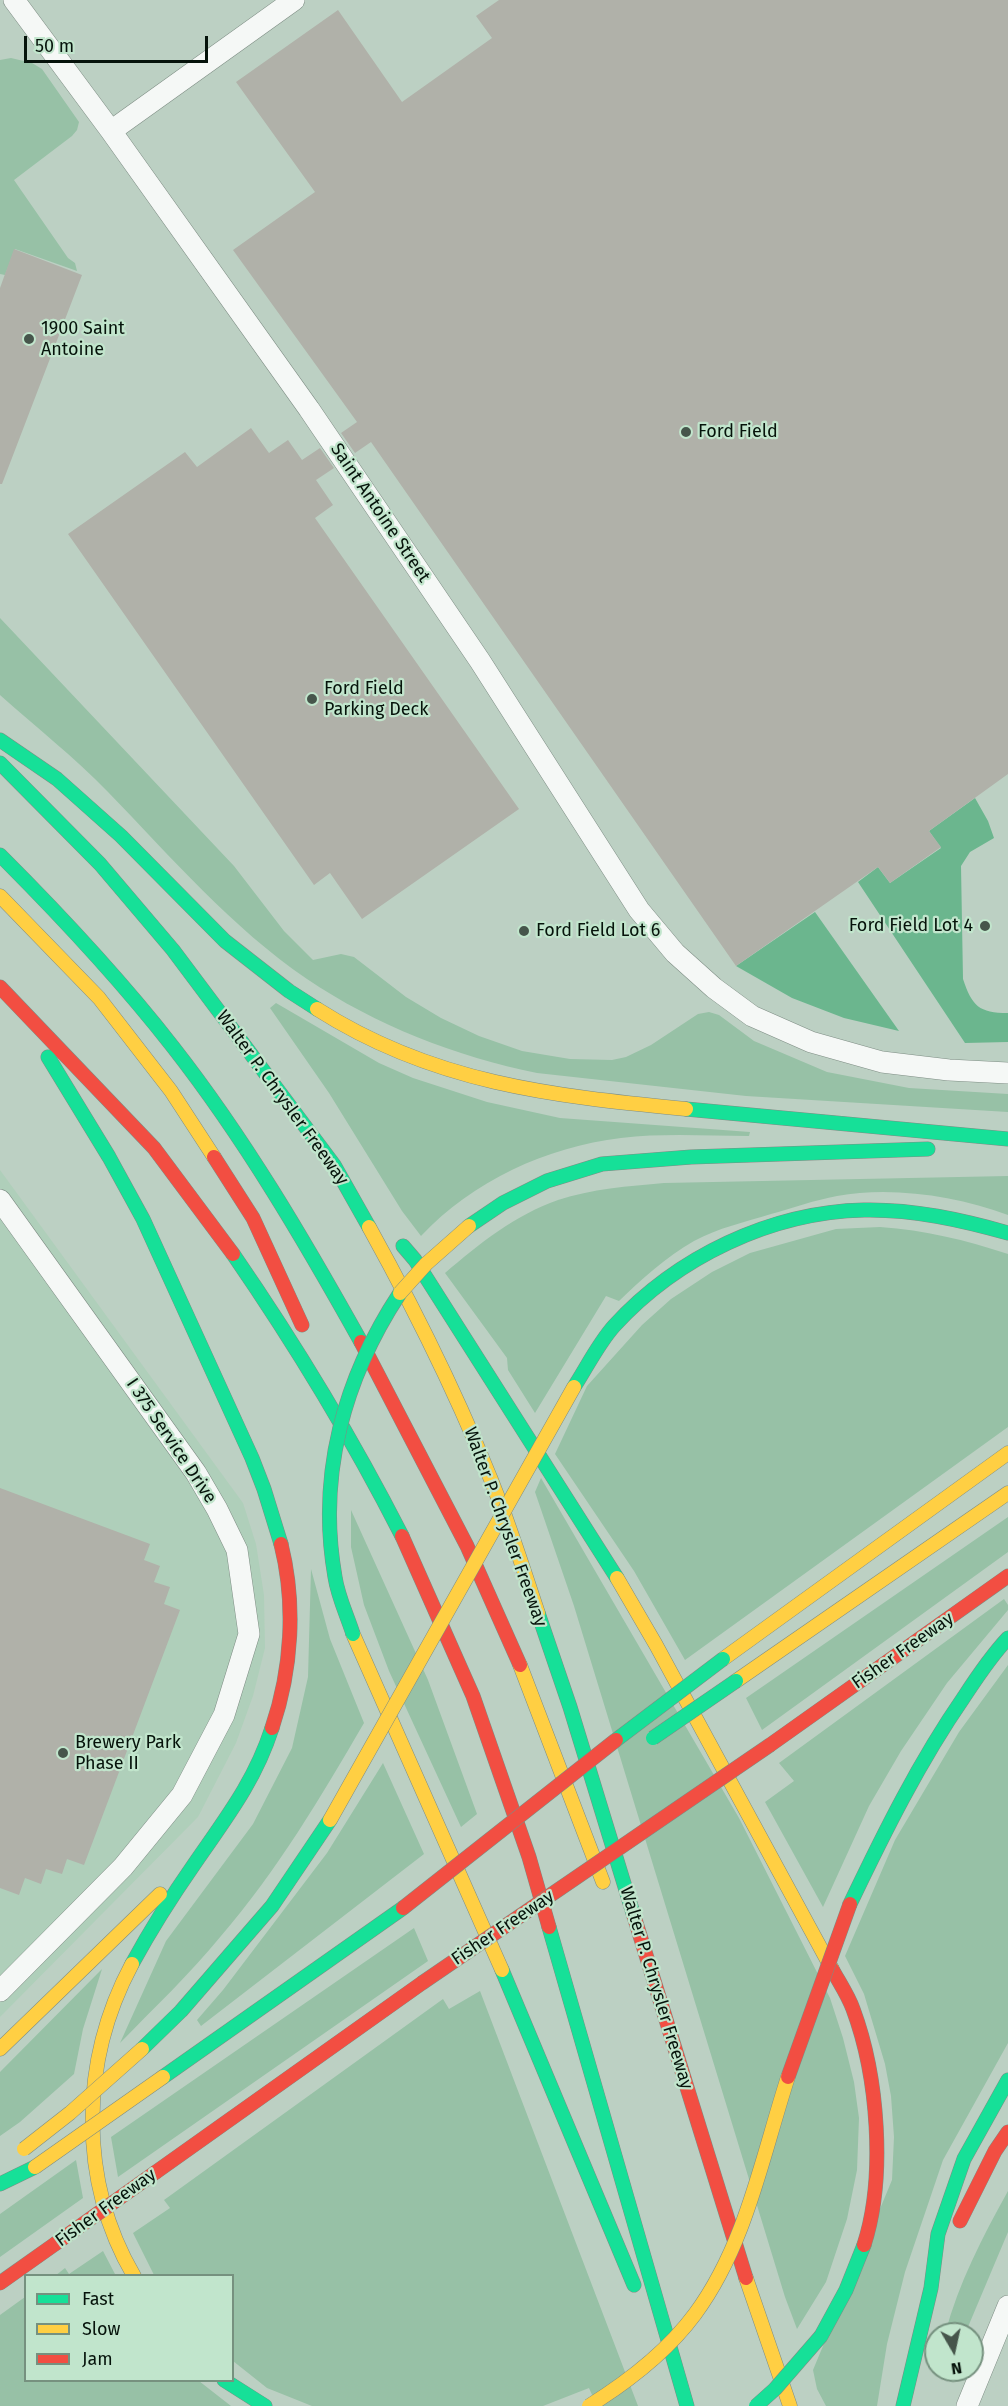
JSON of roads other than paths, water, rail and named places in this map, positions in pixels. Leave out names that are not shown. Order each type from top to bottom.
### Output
[{"type":"highway","points":[[0,740],[57,779],[121,836],[225,940],[289,991],[339,1023],[422,1062],[497,1084],[586,1099],[1008,1139]]},
{"type":"highway","name":"Walter P. Chrysler Freeway","points":[[0,763],[100,864],[173,950],[334,1165],[403,1288],[452,1389],[504,1513],[570,1707],[742,2270],[790,2406]]},
{"type":"highway","points":[[0,855],[78,934],[149,1017],[222,1113],[290,1216],[382,1381],[476,1563],[535,1702],[610,1900]]},
{"type":"highway","points":[[0,896],[99,998],[171,1091],[253,1218],[373,1479],[428,1592],[473,1696],[508,1794],[561,1962],[685,2406]]},
{"type":"highway","points":[[0,987],[154,1148],[196,1202],[287,1332],[373,1479]]},
{"type":"highway","points":[[14,1001],[142,1216],[264,1485],[283,1548],[290,1624],[284,1684],[278,1713],[268,1742],[240,1799],[197,1860],[127,1972],[102,2041],[92,2077],[90,2117],[93,2154],[100,2191],[118,2244],[133,2274]]},
{"type":"highway","points":[[639,2298],[526,2027],[353,1635],[335,1579],[329,1527],[331,1459],[347,1394],[379,1326],[404,1287],[469,1226],[503,1203],[547,1181],[602,1164],[691,1157],[1008,1147]]},
{"type":"highway","points":[[334,1165],[378,1216]]},
{"type":"highway","points":[[0,2178],[23,2151],[70,2113],[181,2011],[272,1906],[330,1820],[574,1387],[614,1327],[668,1277],[736,1238],[799,1218],[864,1210],[936,1215],[1008,1233]]},
{"type":"highway","points":[[393,1234],[415,1260],[596,1542],[668,1666],[853,2008],[862,2037],[874,2106],[874,2197],[867,2238],[846,2293],[821,2336],[775,2389],[756,2406]]},
{"type":"highway","points":[[403,1908],[635,1725],[1008,1453]]},
{"type":"highway","points":[[638,1748],[1008,1493]]},
{"type":"highway","name":"Fisher Freeway","points":[[0,2283],[422,1983],[770,1745],[1008,1576]]},
{"type":"highway","points":[[589,2406],[610,2394],[650,2364],[676,2337],[718,2277],[750,2201],[815,1994],[850,1904],[889,1823],[942,1727],[997,1649],[1008,1638]]},
{"type":"highway","points":[[0,2184],[35,2167],[403,1908],[608,1768]]},
{"type":"highway","points":[[0,2049],[103,1947],[197,1860]]},
{"type":"highway","points":[[635,1965],[699,2129]]},
{"type":"highway","points":[[903,2406],[931,2288],[938,2234],[964,2158],[1008,2080]]},
{"type":"highway","points":[[931,2288],[953,2236],[995,2151],[1008,2132]]},
{"type":"highway","points":[[648,2319],[685,2406]]},
{"type":"highway","points":[[227,2382],[265,2406]]},
{"type":"street","name":"Saint Antoine Street","points":[[14,0],[243,314],[480,661],[639,910],[675,953],[714,988],[752,1016],[811,1042],[882,1062],[940,1070],[1008,1073]]},
{"type":"street","points":[[111,131],[294,0]]},
{"type":"street","name":"I 375 Service Drive","points":[[0,1200],[196,1473],[217,1509],[237,1550],[249,1634],[224,1715],[182,1795],[123,1867],[0,1991]]},
{"type":"street","points":[[967,2406],[1008,2306]]},
{"type":"place","name":"1900 Saint Antoine","points":[[29,339]]},
{"type":"place","name":"Ford Field","points":[[686,432]]},
{"type":"place","name":"Ford Field Parking Deck","points":[[312,699]]},
{"type":"place","name":"Ford Field Lot 4","points":[[985,926]]},
{"type":"place","name":"Ford Field Lot 6","points":[[524,931]]},
{"type":"place","name":"Brewery Park Phase II","points":[[63,1753]]}]
